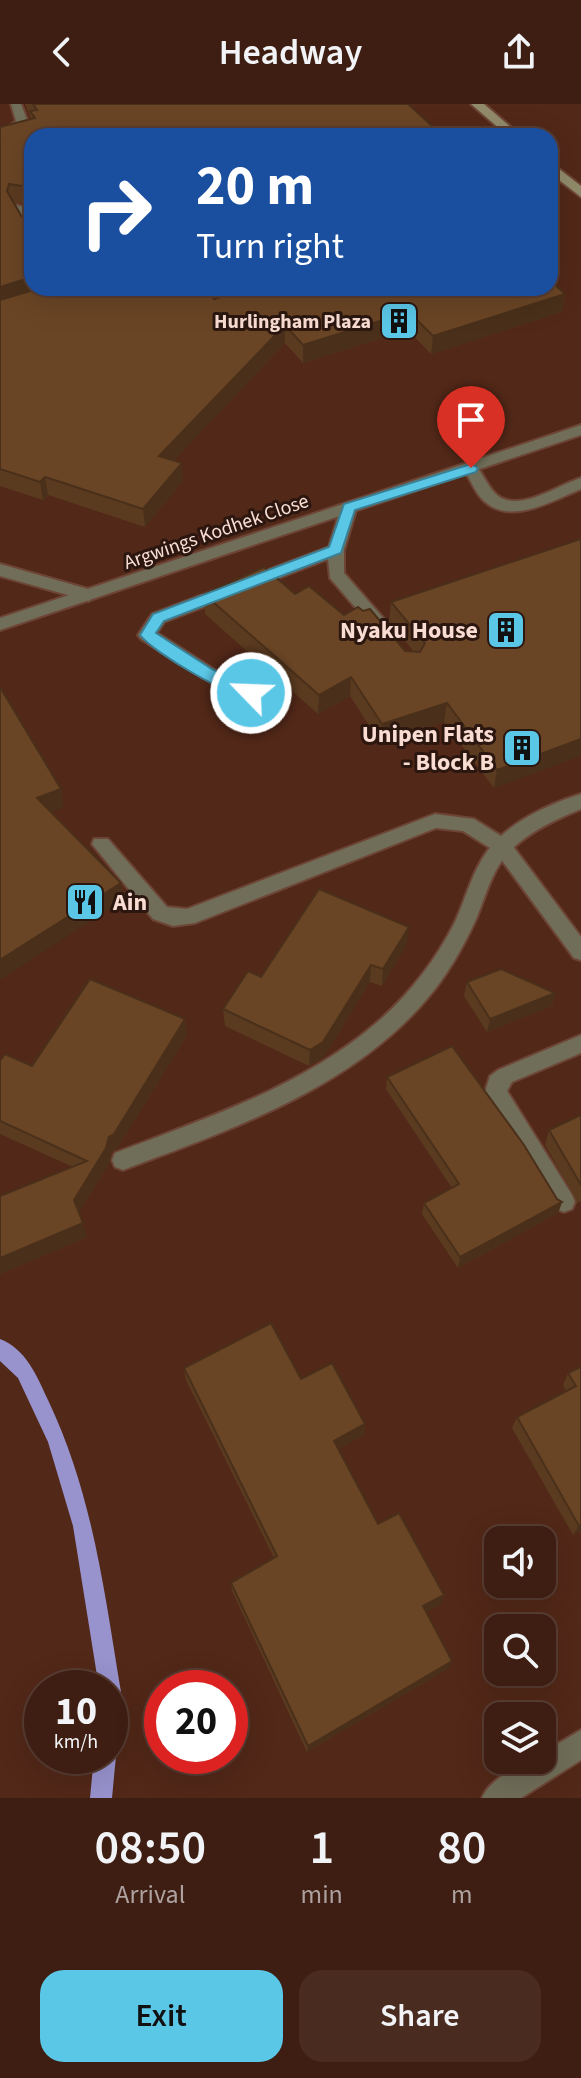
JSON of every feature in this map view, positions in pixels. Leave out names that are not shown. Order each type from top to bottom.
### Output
[{"type":"main road","points":[[477,104],[506,128]]},
{"type":"main road","points":[[558,173],[581,193]]},
{"type":"street","points":[[0,132],[9,133],[22,122],[16,106]]},
{"type":"street","points":[[18,207],[24,217]]},
{"type":"street","name":"Argwings Kodhek Close","points":[[0,624],[581,430]]},
{"type":"street","points":[[471,468],[489,497],[505,507],[533,503],[581,483]]},
{"type":"street","points":[[349,507],[336,550],[336,574],[393,641]]},
{"type":"street","points":[[251,693],[207,673],[147,635],[158,618],[336,550]]},
{"type":"street","points":[[0,570],[89,595]]},
{"type":"street","points":[[123,1160],[253,1110],[366,1045],[418,994],[463,926],[485,870],[502,846],[558,810],[581,801]]},
{"type":"street","points":[[101,844],[160,913],[173,918],[188,917],[435,821],[467,824],[502,846],[581,952]]},
{"type":"street","points":[[564,1202],[496,1092],[498,1083],[505,1076],[581,1044]]},
{"type":"street","points":[[496,1798],[581,1744]]},
{"type":"building","points":[[33,104],[408,104],[434,128],[24,128],[24,189],[9,184],[7,191],[24,217],[24,280],[0,287],[0,127],[35,118],[30,111],[37,110]]},
{"type":"building","points":[[558,287],[565,294],[433,336],[409,312],[303,345],[285,325],[159,456],[182,463],[143,509],[45,477],[40,482],[0,469],[0,300],[24,293],[24,296],[212,296],[214,299],[224,296],[558,296]]},
{"type":"building","points":[[581,539],[581,739],[497,770],[447,703],[382,724],[351,677],[319,695],[204,594],[264,567],[295,594],[309,586],[344,615],[358,607],[363,611],[370,609],[405,651],[420,652],[425,643],[391,602]]},
{"type":"building","points":[[0,687],[61,789],[37,798],[121,883],[0,960]]},
{"type":"building","points":[[319,889],[409,927],[383,969],[371,965],[323,1042],[310,1050],[223,1009],[248,971],[261,977]]},
{"type":"building","points":[[501,969],[555,993],[490,1019],[467,982]]},
{"type":"building","points":[[90,979],[185,1019],[114,1134],[109,1137],[106,1148],[74,1200],[83,1223],[0,1258],[0,1196],[87,1161],[0,1121],[0,1061],[5,1054],[32,1066]]},
{"type":"building","points":[[452,1046],[562,1202],[460,1257],[424,1203],[459,1184],[387,1077]]},
{"type":"building","points":[[581,1115],[581,1185],[549,1130]]},
{"type":"building","points":[[271,1323],[301,1379],[332,1363],[365,1424],[334,1441],[378,1524],[399,1513],[444,1595],[423,1606],[452,1661],[308,1746],[231,1583],[277,1556],[184,1368]]},
{"type":"building","points":[[581,1367],[579,1526],[517,1417],[576,1386],[568,1373]]},
{"type":"waterway","points":[[0,1348],[25,1371],[57,1440],[83,1526],[106,1670]]},
{"type":"waterway","points":[[101,1798],[103,1774]]},
{"type":"place","name":"Hurlingham Plaza","points":[[399,321]]},
{"type":"place","name":"Nyaku House","points":[[506,630]]},
{"type":"place","name":"Unipen Flats - Block B","points":[[522,748]]},
{"type":"place","name":"Ain","points":[[85,902]]},
{"type":"route","points":[[251,693],[207,673],[166,650],[147,635],[158,618],[336,550],[349,507],[471,468]]}]
